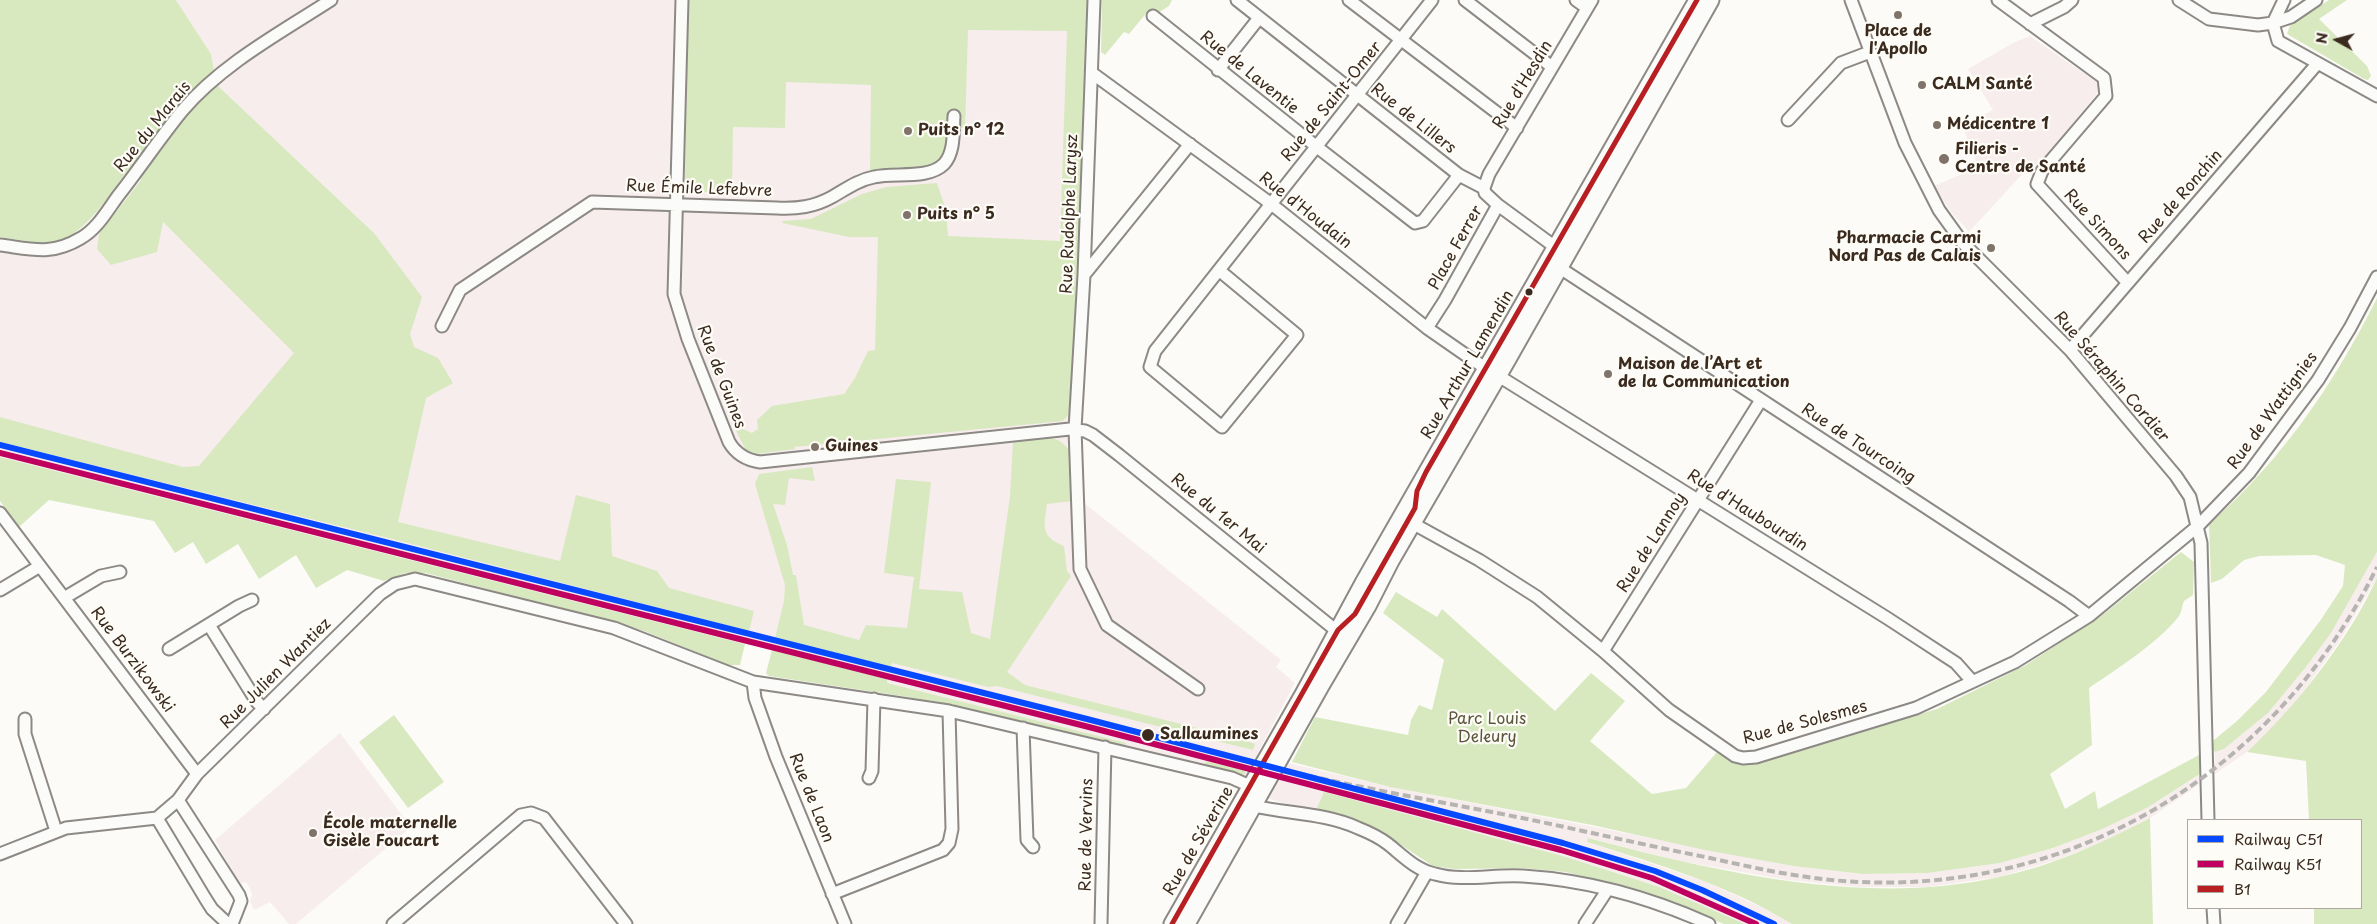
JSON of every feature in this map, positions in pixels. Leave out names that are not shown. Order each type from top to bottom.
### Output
[{"type":"main road","name":"Rue Arthur Lamendin","points":[[1272,749],[1412,522],[1493,371],[1560,257],[1697,0]]},
{"type":"main road","name":"Rue Arthur Lamendin","points":[[1257,794],[1342,636],[1493,371],[1712,0]]},
{"type":"main road","name":"Rue de Séverine","points":[[1186,924],[1257,794],[1272,749]]},
{"type":"main road","name":"Rue de Séverine","points":[[1172,924],[1257,794]]},
{"type":"street","name":"Rue du Marais","points":[[0,245],[57,250],[83,237],[101,220],[183,111],[217,76],[331,0]]},
{"type":"street","name":"Rue de Guines","points":[[682,0],[674,281],[676,307],[729,442],[746,458],[760,462],[1075,429]]},
{"type":"street","name":"Rue Rudolphe Larysz","points":[[1094,0],[1084,276],[1075,429],[1080,569],[1107,625],[1198,689]]},
{"type":"street","name":"Rue de Lillers","points":[[1237,0],[1458,175],[1484,188],[1485,193],[1498,205]]},
{"type":"street","points":[[1349,0],[1517,128]]},
{"type":"street","name":"Rue de Saint-Omer","points":[[1220,271],[1297,334],[1222,427],[1150,367],[1155,351],[1432,0]]},
{"type":"street","points":[[1465,0],[1552,67]]},
{"type":"street","points":[[1576,0],[1590,4]]},
{"type":"street","name":"Rue Séraphin Cordier","points":[[1851,0],[1905,143],[1938,210],[1962,242],[2070,350],[2183,486],[2190,497],[2198,526],[2202,570],[2208,819]]},
{"type":"street","name":"Rue Simons","points":[[1998,0],[2104,78],[2106,96],[2042,171],[2037,184],[2128,283]]},
{"type":"street","points":[[2030,24],[2064,7],[2072,0]]},
{"type":"street","points":[[2180,0],[2209,19],[2239,24],[2273,23],[2291,16],[2316,0]]},
{"type":"street","points":[[2284,0],[2273,23],[2278,41],[2377,96]]},
{"type":"street","name":"Rue d'Hesdin","points":[[1484,188],[1488,174],[1590,4]]},
{"type":"street","name":"Rue de Laventie","points":[[1153,16],[1218,70],[1415,223],[1423,221],[1458,175]]},
{"type":"street","points":[[1218,70],[1259,18]]},
{"type":"street","points":[[1788,120],[1841,62],[1870,52]]},
{"type":"street","name":"Rue de Ronchin","points":[[2070,350],[2317,64]]},
{"type":"street","name":"Rue d'Houdain","points":[[1092,73],[1270,203],[1428,328],[1493,371]]},
{"type":"street","name":"Rue Émile Lefebvre","points":[[442,326],[460,290],[592,202],[796,208],[813,205],[861,181],[874,177],[927,172],[937,169],[949,158],[952,149],[954,116]]},
{"type":"street","points":[[1084,276],[1190,144]]},
{"type":"street","name":"Place Ferrer","points":[[1428,328],[1498,205],[1560,257]]},
{"type":"street","name":"Rue de Tourcoing","points":[[1560,257],[1615,305],[2069,601],[2089,616]]},
{"type":"street","name":"Rue de Wattignies","points":[[2173,548],[2198,526],[2249,473],[2318,380],[2350,328],[2377,277]]},
{"type":"street","name":"Rue d'Haubourdin","points":[[1493,371],[1956,663],[1972,681]]},
{"type":"street","name":"Rue de Lannoy","points":[[1603,651],[1761,400]]},
{"type":"street","name":"Rue du 1er Mai","points":[[1075,429],[1093,435],[1342,636]]},
{"type":"street","name":"Rue Burzikowski","points":[[0,513],[197,774]]},
{"type":"street","name":"Rue de Solesmes","points":[[1412,522],[1479,560],[1537,597],[1603,651],[1669,710],[1735,756],[1743,758],[1765,754],[1916,708],[2015,662],[2089,616],[2173,548]]},
{"type":"street","points":[[0,590],[40,566]]},
{"type":"street","points":[[64,598],[102,576],[120,572]]},
{"type":"street","name":"Rue Julien Wantiez","points":[[157,818],[178,800],[197,774],[380,594],[404,580],[424,580],[614,628],[754,682]]},
{"type":"street","points":[[169,649],[252,600]]},
{"type":"street","points":[[209,625],[257,702],[264,710]]},
{"type":"street","points":[[754,682],[949,711],[1232,778],[1257,794],[1346,823],[1380,839],[1417,867],[1428,872],[1456,877],[1535,877],[1608,889],[1667,907],[1709,924]]},
{"type":"street","name":"Rue de Laon","points":[[754,682],[755,698],[776,756],[845,924]]},
{"type":"street","points":[[869,778],[872,771],[874,699]]},
{"type":"street","points":[[832,894],[943,850],[950,843],[952,829],[949,711]]},
{"type":"street","points":[[25,719],[25,734],[56,831]]},
{"type":"street","points":[[1023,728],[1028,840],[1032,847]]},
{"type":"street","name":"Rue de Vervins","points":[[1101,924],[1105,748]]},
{"type":"street","points":[[0,854],[56,831],[157,818],[205,898],[212,908],[230,924],[241,901],[239,895],[178,800]]},
{"type":"street","points":[[394,924],[522,815],[531,813],[544,818],[626,924]]},
{"type":"street","points":[[1398,924],[1428,872]]},
{"type":"street","points":[[1584,924],[1608,889]]},
{"type":"street","points":[[2213,909],[2214,924]]},
{"type":"shaded area","points":[[176,0],[1102,0],[1081,410],[1083,502],[1281,660],[1276,667],[1295,683],[1257,754],[1280,761],[1390,787],[1793,866],[1863,874],[1928,873],[2000,863],[2053,848],[2100,830],[2147,808],[2201,774],[2215,763],[2215,752],[2224,749],[2268,713],[2306,667],[2331,633],[2377,552],[2377,578],[2339,642],[2305,689],[2279,722],[2247,752],[2150,818],[2103,842],[2053,861],[1999,877],[1929,887],[1859,887],[1787,880],[1680,861],[1588,838],[1587,842],[1704,881],[1774,913],[1792,924],[1724,924],[1654,895],[1566,872],[1523,868],[1455,869],[1433,866],[1386,835],[1341,814],[1292,806],[1267,798],[1275,783],[908,697],[886,683],[887,679],[0,457],[0,249],[55,256],[69,251],[99,234],[141,180],[163,222],[199,257],[374,233],[217,85],[211,54]]},
{"type":"shaded area","points":[[2030,36],[2098,83],[2098,92],[2043,161],[2026,170],[1969,232],[1951,212],[1934,186],[1978,167],[1962,125],[1993,110],[1968,69],[2013,43]]},
{"type":"shaded area","name":"École maternelle Gisèle Foucart","points":[[340,733],[411,827],[296,924],[289,924],[270,902],[254,910],[250,901],[252,894],[250,889],[246,882],[239,884],[215,840]]},
{"type":"green space","points":[[0,0],[176,0],[211,54],[217,85],[374,233],[422,297],[410,334],[414,347],[438,358],[453,383],[426,398],[398,522],[560,561],[576,495],[610,504],[612,556],[657,571],[669,588],[754,611],[749,631],[392,539],[0,442],[0,417],[183,467],[199,466],[294,353],[163,222],[157,252],[111,265],[97,249],[99,234],[141,180],[129,169],[97,212],[78,231],[67,238],[55,242],[42,243],[0,237]]},
{"type":"green space","points":[[688,0],[1090,0],[1071,407],[1069,414],[1063,421],[795,447],[795,449],[755,454],[746,450],[736,431],[743,429],[752,433],[758,429],[757,420],[772,406],[844,394],[855,378],[868,351],[875,350],[878,237],[849,237],[782,223],[783,221],[811,219],[862,194],[886,187],[937,183],[946,210],[948,236],[1060,241],[1067,31],[968,30],[965,130],[959,126],[958,115],[947,116],[947,146],[942,159],[931,166],[888,168],[870,172],[871,85],[786,82],[785,128],[733,127],[732,192],[700,192],[688,188],[685,178]]},
{"type":"green space","points":[[1102,0],[1172,0],[1169,6],[1158,13],[1149,10],[1129,34],[1124,32],[1105,55],[1101,52]]},
{"type":"green space","points":[[2329,0],[2347,0],[2319,19],[2367,66],[2371,76],[2368,80],[2287,34],[2290,25]]},
{"type":"green space","points":[[2377,298],[2377,552],[2331,633],[2306,667],[2268,713],[2224,749],[2215,752],[2212,747],[2214,740],[2237,721],[2266,692],[2320,621],[2343,586],[2345,565],[2316,555],[2259,556],[2244,560],[2222,579],[2211,583],[2209,525],[2244,491],[2291,437],[2338,369]]},
{"type":"green space","points":[[1052,438],[1060,441],[1070,450],[1072,501],[1047,504],[1045,530],[1051,538],[1064,546],[1067,571],[1071,576],[1007,672],[1025,685],[1241,739],[1255,744],[1253,750],[997,686],[988,687],[892,663],[891,667],[775,638],[784,601],[785,585],[755,484],[759,474],[812,467],[815,481],[789,478],[785,505],[773,504],[787,545],[793,575],[796,575],[804,625],[859,640],[866,625],[907,628],[914,577],[884,573],[896,479],[931,482],[919,589],[962,592],[971,633],[990,639],[1010,496],[1013,441]]},
{"type":"green space","points":[[0,457],[745,644],[740,665],[729,665],[644,631],[426,573],[405,573],[384,581],[347,570],[316,588],[296,555],[259,579],[238,544],[206,564],[193,542],[175,553],[154,521],[49,500],[19,527],[0,501]]},
{"type":"green space","name":"Parc Louis Deleury","points":[[2181,552],[2194,562],[2193,595],[2184,601],[2179,616],[2160,636],[2137,655],[2089,688],[2092,745],[2050,774],[2065,809],[2095,791],[2098,809],[2201,754],[2200,774],[2147,808],[2100,830],[2053,848],[2000,863],[1928,873],[1863,874],[1793,866],[1700,849],[1592,825],[1390,787],[1292,762],[1315,717],[1408,735],[1411,720],[1419,705],[1432,710],[1444,660],[1383,613],[1396,592],[1437,617],[1442,609],[1555,711],[1591,673],[1625,701],[1590,741],[1652,794],[1686,788],[1717,752],[1733,760],[1752,763],[1937,709],[2026,665],[2105,613]]},
{"type":"green space","points":[[2377,578],[2377,924],[2314,924],[2314,909],[2362,909],[2362,819],[2309,819],[2306,761],[2247,752],[2266,734],[2320,671],[2365,602]]},
{"type":"green space","points":[[772,650],[887,679],[887,683],[1126,743],[1125,746],[908,697],[769,676],[766,673]]},
{"type":"green space","points":[[394,715],[444,782],[408,808],[359,742]]},
{"type":"green space","points":[[1206,761],[1246,771],[1244,775],[1205,765]]},
{"type":"green space","points":[[1324,792],[1566,857],[1659,887],[1745,924],[1724,924],[1654,895],[1566,872],[1523,868],[1455,869],[1433,866],[1386,835],[1341,814],[1316,810]]},
{"type":"green space","points":[[2150,818],[2153,924],[1792,924],[1768,910],[1718,887],[1666,867],[1587,842],[1588,838],[1689,863],[1792,882],[1844,887],[1896,888],[1948,885],[1999,877],[2038,867],[2076,853]]},
{"type":"railway","points":[[1297,773],[1527,819],[1766,870],[1822,879],[1860,882],[1942,879],[2021,865],[2096,839],[2166,802],[2230,756],[2287,701],[2336,638],[2377,567]]},
{"type":"rail line","name":"C51","points":[[0,445],[1087,719],[1563,843],[1655,871],[1702,890],[1774,924]]},
{"type":"rail line","name":"K51","points":[[0,453],[1085,726],[1561,850],[1652,878],[1756,924]]},
{"type":"transit line","name":"B1","points":[[1172,924],[1338,630],[1355,614],[1415,508],[1417,491],[1426,472],[1697,0]]},
{"type":"place","name":"Place de l'Apollo","points":[[1898,15]]},
{"type":"place","name":"CALM Santé","points":[[1922,85]]},
{"type":"place","name":"Médicentre 1","points":[[1937,125]]},
{"type":"place","name":"Puits n° 12","points":[[908,131]]},
{"type":"place","name":"Filieris - Centre de Santé","points":[[1944,159]]},
{"type":"place","name":"Puits n° 5","points":[[907,215]]},
{"type":"place","name":"Pharmacie Carmi Nord Pas de Calais","points":[[1991,248]]},
{"type":"place","name":"Maison de l’Art et de la Communication","points":[[1608,374]]},
{"type":"place","name":"Guines","points":[[815,447]]},
{"type":"place","name":"Sallaumines","points":[[1148,735]]},
{"type":"place","name":"École maternelle Gisèle Foucart","points":[[313,833]]}]
